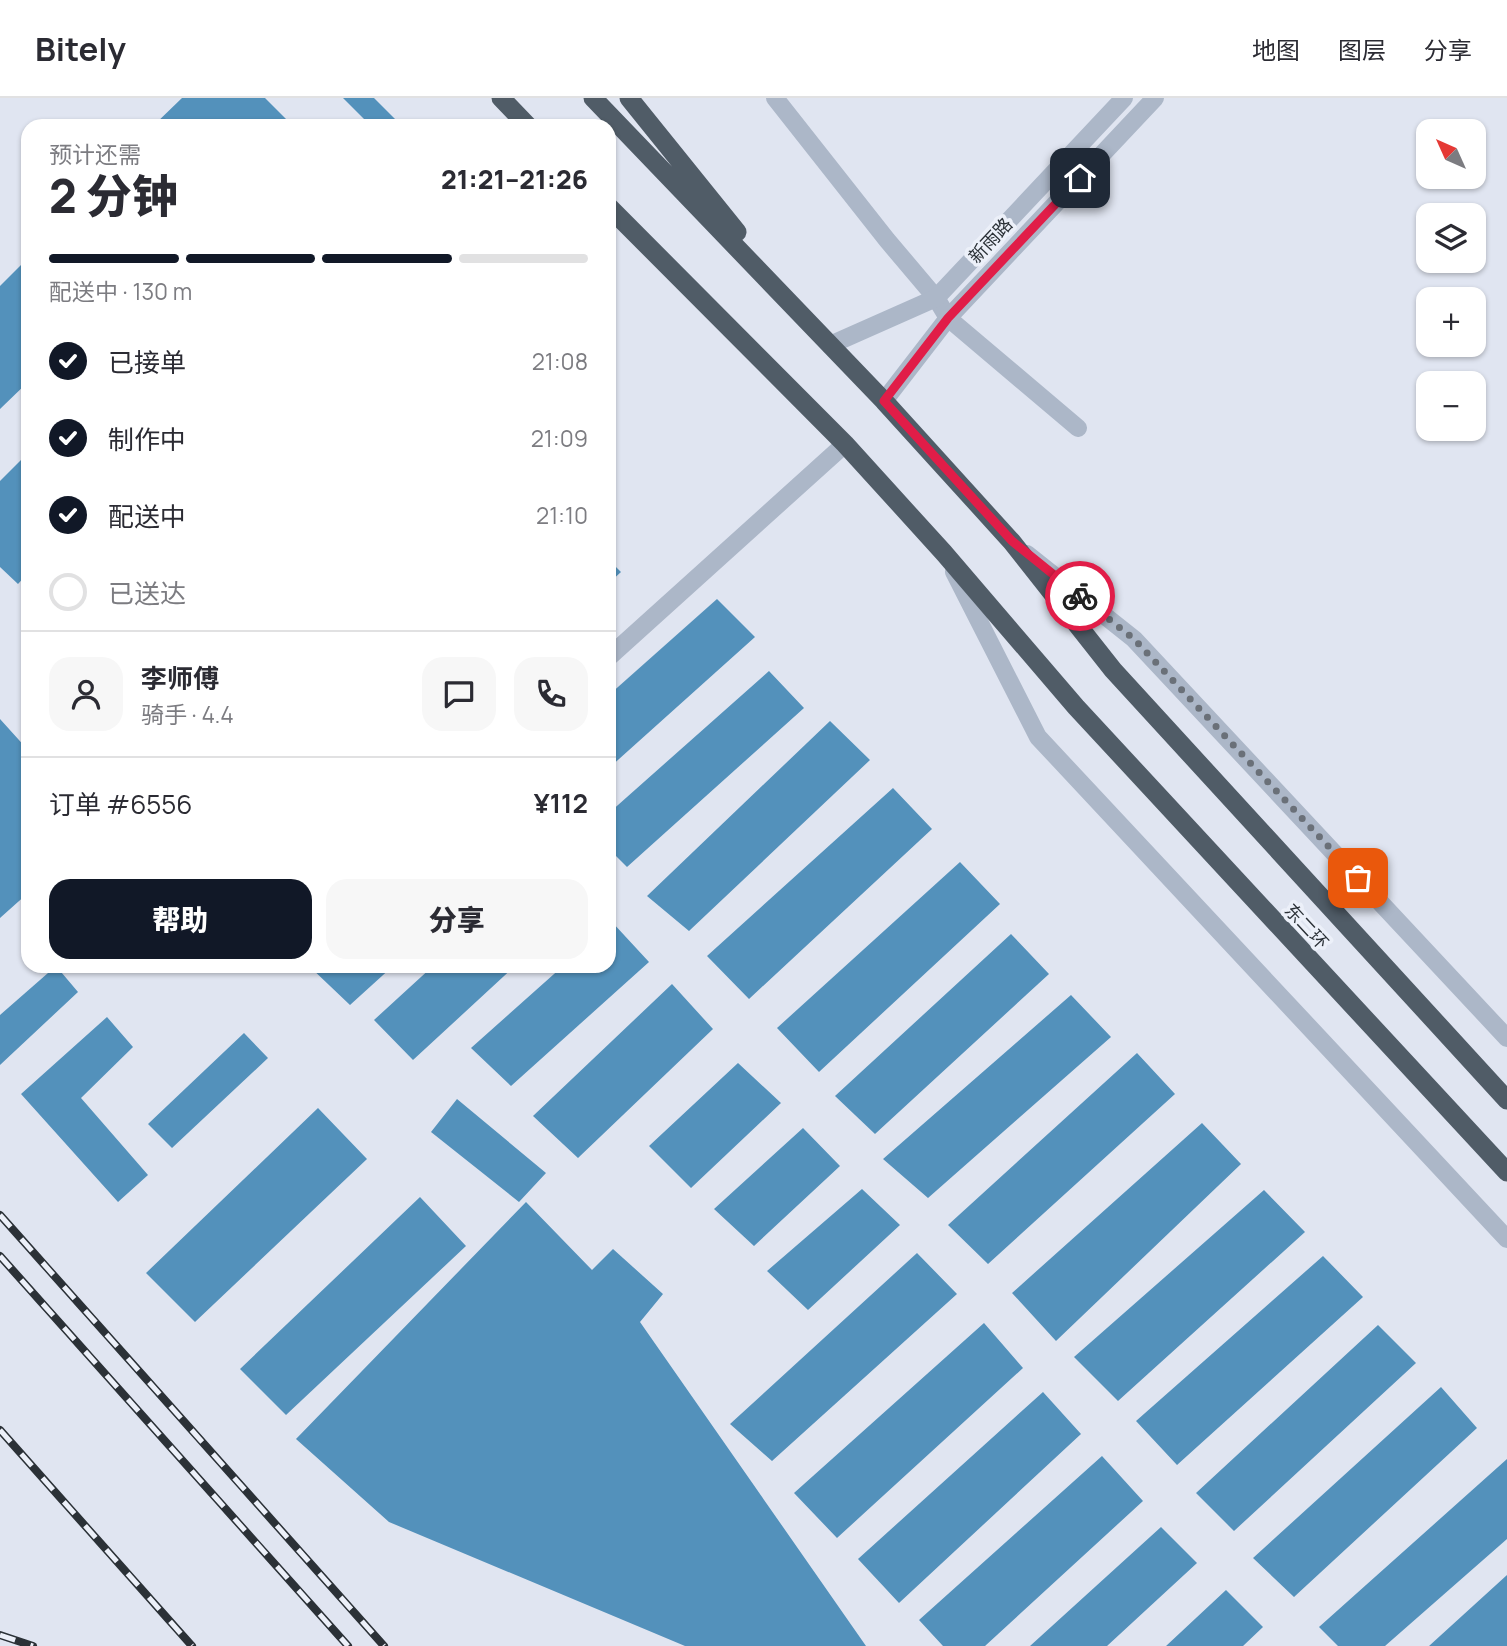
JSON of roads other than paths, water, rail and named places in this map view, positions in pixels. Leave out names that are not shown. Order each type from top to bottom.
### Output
[{"type":"highway","points":[[500,98],[521,119]]},
{"type":"highway","points":[[593,98],[613,119]]},
{"type":"highway","points":[[629,98],[823,338]]},
{"type":"highway","points":[[616,122],[823,338]]},
{"type":"highway","name":"东二环","points":[[616,214],[845,444],[944,553],[1076,707],[1507,1172]]},
{"type":"highway","name":"东二环","points":[[823,338],[1012,541],[1113,670],[1507,1100]]},
{"type":"street","points":[[775,98],[936,298],[948,318],[1078,428]]},
{"type":"street","name":"新雨路","points":[[823,338],[936,298],[1124,98]]},
{"type":"street","name":"新雨路","points":[[884,401],[948,318],[1155,98]]},
{"type":"street","points":[[616,651],[845,444]]},
{"type":"street","points":[[1012,541],[1134,639],[1507,1038]]},
{"type":"street","points":[[944,553],[1038,737],[1507,1239]]},
{"type":"railway","points":[[0,1215],[384,1646]]},
{"type":"railway","points":[[0,1256],[348,1646]]},
{"type":"railway","points":[[0,1430],[192,1646]]},
{"type":"railway","points":[[0,1635],[33,1646]]}]
